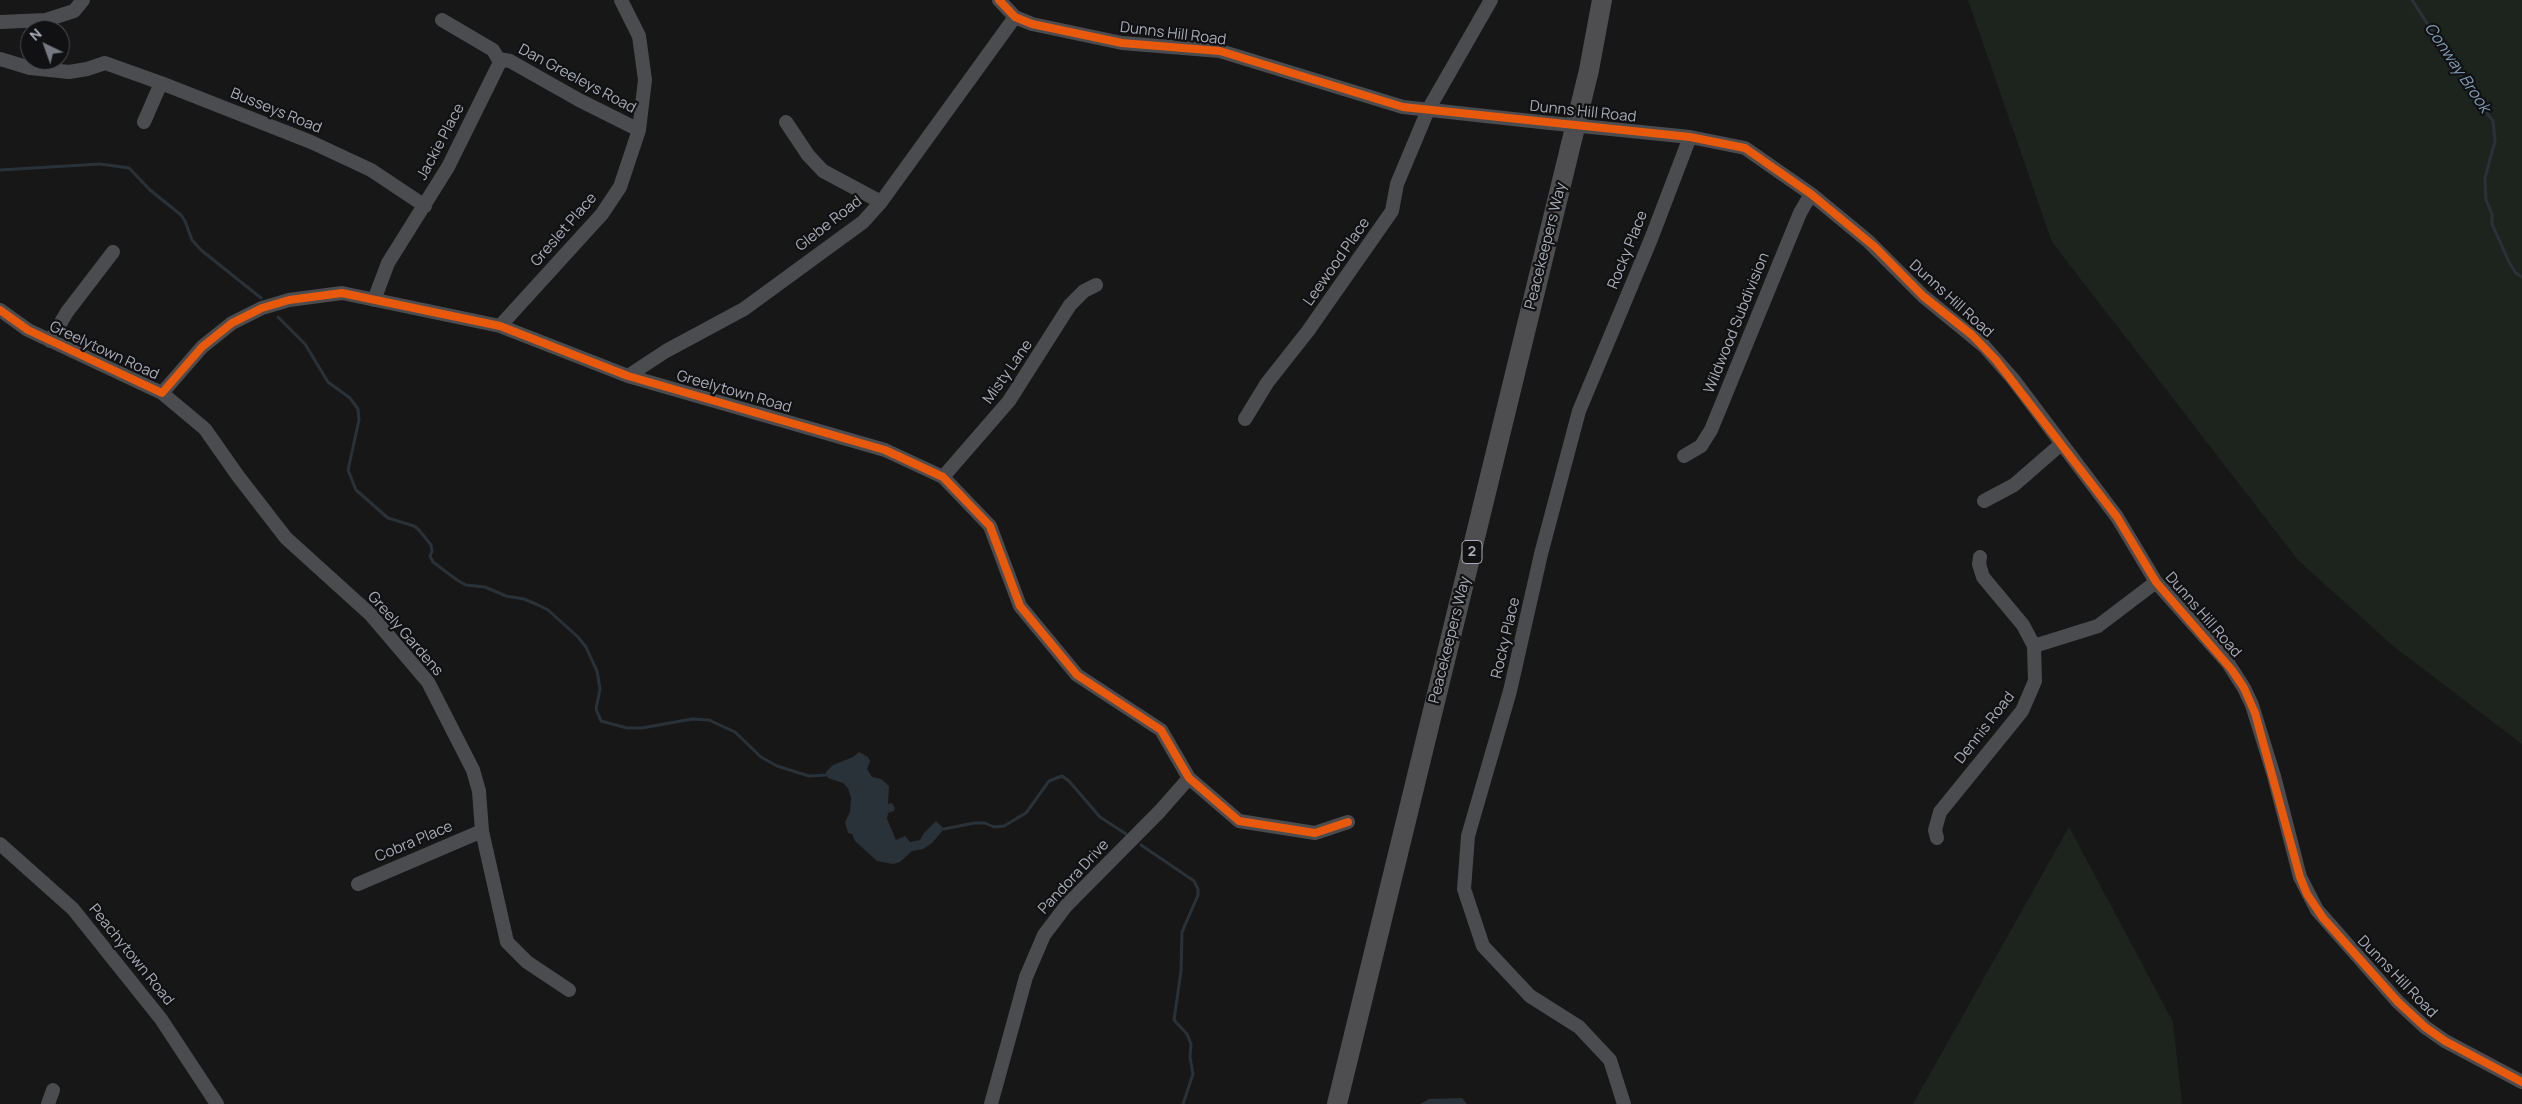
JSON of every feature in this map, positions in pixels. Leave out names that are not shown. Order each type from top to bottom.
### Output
[{"type":"highway","name":"Peacekeepers Way","points":[[1337,1104],[1587,78],[1602,0]]},
{"type":"street","points":[[0,22],[46,20],[74,11],[83,0]]},
{"type":"street","name":"Greslet Place","points":[[500,326],[602,214],[620,187],[639,130],[644,100],[644,58],[635,25],[621,0]]},
{"type":"street","name":"Dunns Hill Road","points":[[999,0],[1015,17],[1032,24],[1122,43],[1220,51],[1403,107],[1690,137],[1745,148],[1811,194],[1876,247],[1928,301],[1984,346],[2013,379],[2060,445],[2117,517],[2156,582],[2228,663],[2248,696],[2274,776],[2300,877],[2317,910],[2398,1002],[2425,1027],[2445,1041],[2522,1082]]},
{"type":"street","name":"Leewood Place","points":[[1245,419],[1267,383],[1308,331],[1392,211],[1397,184],[1428,110],[1491,0]]},
{"type":"street","name":"Glebe Road","points":[[628,376],[666,351],[744,309],[863,222],[881,202],[1015,17]]},
{"type":"street","points":[[442,20],[493,50],[499,59]]},
{"type":"street","name":"Busseys Road","points":[[0,59],[30,68],[69,72],[105,63],[162,83],[320,146],[371,170],[425,206]]},
{"type":"street","name":"Dan Greeleys Road","points":[[499,59],[510,61],[579,100],[639,130]]},
{"type":"street","name":"Jackie Place","points":[[374,300],[388,263],[448,167],[497,68],[499,59]]},
{"type":"street","points":[[144,122],[162,83]]},
{"type":"street","points":[[786,122],[808,155],[823,171],[881,202]]},
{"type":"street","name":"Rocky Place","points":[[1624,1104],[1610,1060],[1579,1027],[1530,996],[1483,946],[1464,889],[1468,836],[1510,691],[1542,554],[1579,411],[1651,239],[1690,137]]},
{"type":"street","name":"Wildwood Subdivision","points":[[1684,456],[1701,446],[1711,430],[1800,212],[1811,194]]},
{"type":"street","points":[[50,341],[67,312],[113,252]]},
{"type":"street","name":"Misty Lane","points":[[943,476],[1010,401],[1070,306],[1084,291],[1096,285]]},
{"type":"street","name":"Greelytown Road","points":[[0,310],[28,330],[162,393],[202,348],[232,323],[262,308],[305,297],[342,293],[500,326],[628,376],[884,450],[943,476],[990,526],[1020,606],[1077,675],[1161,730],[1189,778],[1239,821],[1315,832],[1348,822]]},
{"type":"street","name":"Greely Gardens","points":[[162,393],[205,429],[238,476],[286,538],[370,614],[428,682],[472,770],[479,791],[482,831],[507,942],[527,962],[569,990]]},
{"type":"street","points":[[1984,501],[2014,485],[2060,445]]},
{"type":"street","name":"Dennis Road","points":[[1936,838],[1935,830],[1940,812],[2028,702],[2035,682],[2034,646],[2023,625],[1982,578],[1978,564],[1980,557]]},
{"type":"street","points":[[2034,646],[2098,626],[2156,582]]},
{"type":"street","name":"Pandora Drive","points":[[991,1104],[1024,984],[1044,935],[1070,901],[1160,811],[1189,778]]},
{"type":"street","name":"Cobra Place","points":[[358,884],[482,831]]},
{"type":"street","name":"Peachytown Road","points":[[0,844],[73,909],[161,1019],[217,1104]]},
{"type":"street","points":[[48,1104],[53,1090]]},
{"type":"shaded area","points":[[1968,0],[2522,0],[2522,744],[2393,646],[2298,560],[2052,242]]},
{"type":"shaded area","points":[[859,752],[868,757],[870,761],[867,769],[872,777],[881,779],[889,786],[888,804],[892,803],[895,808],[894,811],[888,813],[887,819],[896,840],[905,836],[910,842],[920,840],[936,821],[944,829],[932,843],[923,849],[912,851],[900,862],[893,864],[877,861],[855,841],[852,834],[848,833],[845,822],[850,812],[851,798],[848,788],[843,783],[828,778],[826,775],[826,772],[833,765],[853,757]]},
{"type":"shaded area","points":[[2069,827],[2173,1022],[2182,1104],[1913,1104]]},
{"type":"shaded area","points":[[1462,1098],[1467,1104],[1420,1104],[1429,1099]]},
{"type":"waterway","name":"Conway Brook","points":[[2412,0],[2473,95],[2493,121],[2495,141],[2485,178],[2486,200],[2492,214],[2492,224],[2509,262],[2516,273],[2522,277]]},
{"type":"waterway","points":[[0,170],[100,164],[129,168],[150,190],[181,215],[192,240],[201,250],[261,298]]},
{"type":"waterway","points":[[278,317],[305,344],[328,382],[350,398],[358,409],[359,420],[348,470],[356,490],[388,518],[414,526],[419,530],[431,545],[432,551],[430,556],[433,562],[457,580],[466,585],[485,587],[506,596],[524,599],[536,604],[548,610],[578,637],[586,647],[597,671],[600,689],[596,709],[601,721],[627,728],[642,728],[692,719],[709,720],[735,732],[761,757],[777,766],[809,776],[826,775]]},
{"type":"waterway","points":[[944,829],[974,823],[985,823],[994,827],[1004,826],[1026,813],[1049,781],[1062,776],[1069,781],[1100,817],[1126,834]]},
{"type":"waterway","points":[[1141,845],[1194,881],[1198,889],[1198,895],[1182,932],[1181,971],[1174,1020],[1187,1034],[1191,1044],[1190,1057],[1193,1074],[1183,1104]]},
{"type":"cycle path","points":[[999,0],[1015,17],[1032,24],[1122,43],[1220,51],[1403,107],[1690,137],[1745,148],[1811,194],[1875,247],[1923,296],[1972,335],[1996,360],[2117,517],[2156,582],[2232,670],[2244,688],[2255,713],[2300,877],[2307,894],[2323,918],[2398,1002],[2425,1027],[2445,1041],[2522,1082]]},
{"type":"cycle path","points":[[0,310],[28,330],[162,393],[202,347],[232,323],[262,308],[289,300],[342,293],[500,326],[628,376],[885,450],[943,477],[990,526],[1020,606],[1077,675],[1161,730],[1189,778],[1239,821],[1315,833],[1348,822]]}]
